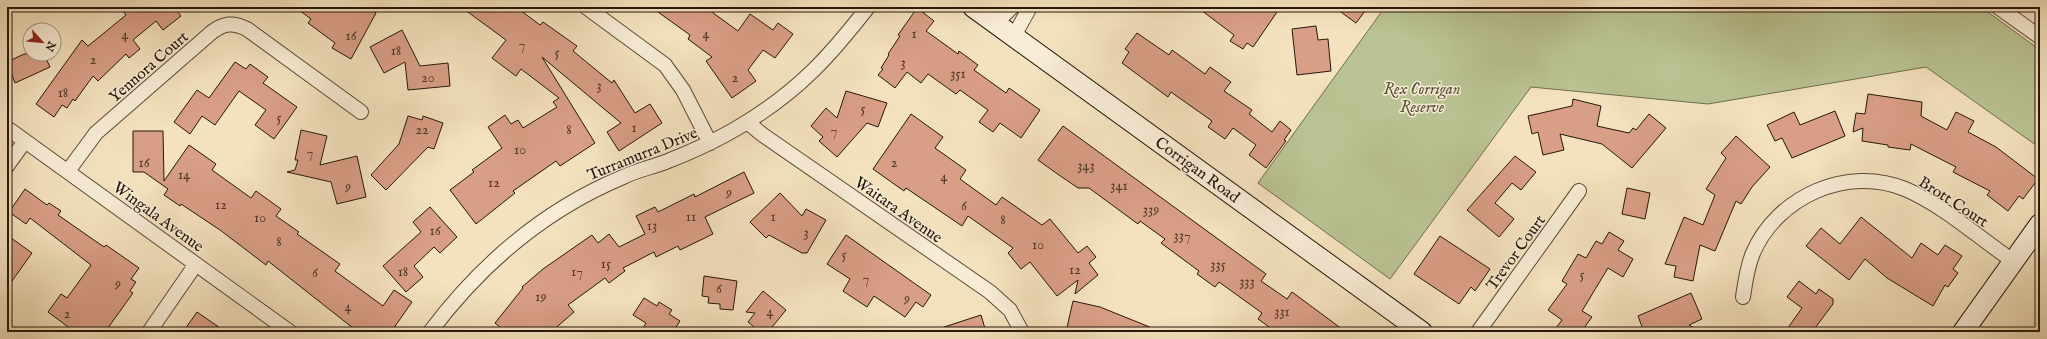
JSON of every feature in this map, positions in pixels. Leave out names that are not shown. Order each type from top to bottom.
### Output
[{"type":"main road","name":"Corrigan Road","points":[[973,7],[1422,332]]},
{"type":"main road","points":[[1963,332],[2040,224]]},
{"type":"street","points":[[586,7],[665,65],[682,90],[710,143]]},
{"type":"street","name":"Turramurra Drive","points":[[430,332],[467,286],[494,259],[524,233],[555,212],[591,191],[624,176],[668,161],[710,143],[747,122],[807,78],[838,46],[868,7]]},
{"type":"street","points":[[996,24],[1012,7]]},
{"type":"street","points":[[1014,36],[1030,7]]},
{"type":"street","points":[[1998,7],[2040,37]]},
{"type":"street","name":"Yennora Court","points":[[68,171],[88,144],[107,123],[219,26],[226,24],[239,25],[247,29],[361,112]]},
{"type":"street","name":"Waitara Avenue","points":[[747,122],[763,136],[990,292],[1010,310],[1022,332]]},
{"type":"street","name":"Wingala Avenue","points":[[7,128],[290,332]]},
{"type":"street","points":[[7,166],[25,141]]},
{"type":"street","name":"Brott Court","points":[[1743,298],[1752,254],[1772,222],[1784,210],[1799,199],[1818,190],[1839,184],[1865,182],[1886,184],[1912,193],[1932,204],[2013,261]]},
{"type":"street","name":"Trevor Court","points":[[1478,332],[1579,191]]},
{"type":"street","points":[[149,332],[196,264]]},
{"type":"green space","name":"Rex Corrigan Reserve","points":[[1385,7],[1981,7],[2040,50],[2040,148],[1926,67],[1708,104],[1531,87],[1390,279],[1258,183]]},
{"type":"building","points":[[119,7],[174,7],[181,16],[163,30],[156,21],[133,40],[140,49],[129,58],[126,54],[98,81],[93,76],[75,101],[73,99],[67,108],[62,105],[54,117],[36,104],[82,40],[88,46],[126,15]]},
{"type":"building","points":[[295,7],[366,7],[376,13],[351,59],[332,48],[335,43],[308,23],[311,19]]},
{"type":"building","points":[[461,7],[516,7],[540,25],[543,22],[577,46],[573,51],[612,83],[614,80],[635,113],[650,104],[662,123],[619,151],[607,132],[621,123],[542,57],[595,143],[560,166],[556,161],[513,191],[515,193],[476,224],[450,190],[474,172],[472,170],[502,148],[488,127],[505,115],[511,124],[518,120],[523,128],[557,107],[553,102],[559,98],[521,69],[516,76],[492,58],[506,40]]},
{"type":"building","points":[[651,7],[705,7],[738,31],[750,14],[773,30],[778,23],[793,34],[775,58],[763,50],[748,70],[756,81],[732,98],[706,61],[712,57],[688,39],[690,35]]},
{"type":"building","points":[[1197,7],[1269,7],[1277,12],[1253,47],[1247,43],[1243,49],[1230,41],[1234,35]]},
{"type":"building","points":[[1334,7],[1368,7],[1356,23]]},
{"type":"building","points":[[917,8],[934,21],[926,31],[958,54],[959,51],[978,65],[974,70],[1006,93],[1009,88],[1040,110],[1021,138],[1000,123],[993,132],[979,122],[988,110],[960,90],[956,94],[928,74],[921,83],[907,72],[895,88],[878,75],[883,69],[881,68],[889,55],[888,54],[900,36],[898,35]]},
{"type":"building","points":[[1316,26],[1318,40],[1328,39],[1331,71],[1297,75],[1292,29]]},
{"type":"building","points":[[402,30],[420,66],[448,63],[450,86],[408,90],[405,62],[384,73],[370,47]]},
{"type":"building","points":[[1137,33],[1169,55],[1172,50],[1205,74],[1210,67],[1231,82],[1224,91],[1252,110],[1249,114],[1272,132],[1280,121],[1291,130],[1284,140],[1286,141],[1266,168],[1249,155],[1256,145],[1233,128],[1225,139],[1208,127],[1212,121],[1171,92],[1168,97],[1122,63],[1129,52],[1125,49]]},
{"type":"building","points":[[22,55],[22,62],[48,62],[50,67],[15,83],[7,62]]},
{"type":"building","points":[[235,62],[246,69],[250,64],[268,77],[263,83],[297,107],[274,139],[255,125],[266,110],[239,91],[215,125],[202,116],[190,134],[174,122],[197,90],[209,98]]},
{"type":"building","points":[[846,91],[887,103],[878,127],[867,123],[837,157],[819,141],[823,137],[811,126],[826,108],[837,118]]},
{"type":"building","points":[[1868,94],[1922,102],[1921,116],[1947,130],[1956,112],[1974,121],[1968,132],[1996,147],[2038,179],[2023,199],[2019,196],[2008,211],[1987,195],[1990,191],[1953,172],[1956,167],[1911,144],[1910,150],[1862,141],[1863,128],[1853,132],[1856,113],[1865,114]]},
{"type":"building","points":[[1573,99],[1601,106],[1597,126],[1629,133],[1633,128],[1636,130],[1649,114],[1666,128],[1632,168],[1602,144],[1560,134],[1564,150],[1543,155],[1538,132],[1532,134],[1528,116],[1572,106]]},
{"type":"building","points":[[1835,111],[1845,136],[1792,158],[1782,138],[1775,141],[1767,125],[1794,112],[1800,125]]},
{"type":"building","points":[[911,114],[943,137],[935,148],[966,170],[960,179],[996,205],[1002,197],[1042,225],[1050,219],[1078,253],[1087,246],[1096,257],[1089,263],[1098,275],[1075,294],[1078,280],[1057,296],[1030,262],[1021,269],[1008,253],[1013,248],[968,216],[962,226],[906,188],[904,191],[873,169]]},
{"type":"building","points":[[408,116],[422,120],[423,116],[443,123],[434,149],[428,147],[386,190],[371,175],[399,144]]},
{"type":"building","points":[[1063,126],[1266,274],[1261,281],[1287,299],[1292,292],[1346,332],[1276,332],[1258,319],[1262,313],[1219,282],[1215,287],[1197,274],[1199,271],[1161,243],[1165,239],[1140,221],[1138,224],[1089,188],[1078,188],[1038,160]]},
{"type":"building","points":[[301,130],[327,136],[320,165],[357,156],[366,197],[337,204],[331,182],[287,172],[295,170],[298,160],[295,160]]},
{"type":"building","points":[[133,131],[163,131],[164,181],[189,145],[216,164],[212,170],[251,198],[256,191],[281,209],[276,216],[299,232],[297,234],[340,264],[335,271],[383,306],[394,290],[412,302],[391,332],[358,332],[268,261],[266,265],[220,230],[181,204],[180,206],[164,195],[168,189],[144,172],[133,172]]},
{"type":"building","points":[[1736,136],[1770,167],[1752,187],[1741,204],[1736,201],[1715,251],[1700,245],[1693,281],[1674,277],[1676,266],[1665,264],[1684,217],[1703,225],[1715,195],[1706,189],[1726,158],[1721,153]]},
{"type":"building","points":[[1515,156],[1536,172],[1521,190],[1512,183],[1495,203],[1514,219],[1499,237],[1467,210]]},
{"type":"building","points":[[744,172],[754,193],[705,217],[713,234],[680,250],[678,246],[656,257],[654,252],[623,268],[625,271],[609,283],[605,278],[568,305],[574,312],[551,332],[506,332],[495,323],[523,288],[522,287],[543,269],[592,235],[598,243],[609,234],[619,247],[645,234],[636,216],[655,207],[658,212],[694,194],[695,197]]},
{"type":"building","points":[[1627,188],[1650,193],[1645,219],[1622,214]]},
{"type":"building","points":[[25,189],[47,205],[49,203],[61,211],[58,215],[104,247],[106,245],[139,268],[131,279],[136,282],[130,291],[133,293],[105,332],[75,332],[48,312],[61,294],[67,298],[91,265],[30,218],[26,224],[9,212]]},
{"type":"building","points":[[780,193],[802,216],[806,209],[826,220],[807,253],[802,253],[769,235],[766,238],[750,222]]},
{"type":"building","points":[[430,207],[457,237],[440,253],[434,247],[414,266],[423,277],[406,292],[383,266],[421,232],[413,222]]},
{"type":"building","points":[[1861,217],[1912,258],[1921,243],[1938,255],[1945,245],[1962,256],[1953,269],[1958,273],[1948,287],[1945,285],[1933,306],[1887,278],[1865,259],[1849,280],[1806,246],[1821,228],[1840,244]]},
{"type":"building","points":[[1609,232],[1624,241],[1618,250],[1633,259],[1623,277],[1608,268],[1582,311],[1592,317],[1581,332],[1553,332],[1562,320],[1548,310],[1567,284],[1562,281],[1578,254],[1586,258],[1596,241],[1602,244]]},
{"type":"building","points":[[7,235],[32,253],[7,288]]},
{"type":"building","points":[[846,235],[931,295],[923,307],[916,302],[905,317],[874,296],[867,307],[843,291],[850,279],[827,264]]},
{"type":"building","points":[[1440,236],[1490,269],[1475,291],[1471,287],[1459,304],[1414,274]]},
{"type":"building","points":[[704,276],[737,281],[733,310],[720,309],[720,304],[708,303],[709,297],[702,296]]},
{"type":"building","points":[[1799,281],[1816,294],[1819,289],[1833,299],[1833,304],[1812,332],[1785,332],[1802,308],[1787,297]]},
{"type":"building","points":[[763,291],[786,310],[768,332],[760,332],[748,322],[755,313],[746,312]]},
{"type":"building","points":[[1691,293],[1702,319],[1689,325],[1700,332],[1644,332],[1638,316]]},
{"type":"building","points":[[644,298],[657,306],[659,302],[672,310],[669,314],[680,321],[673,332],[641,332],[646,323],[633,315]]},
{"type":"building","points":[[1073,301],[1100,307],[1162,332],[1066,332]]},
{"type":"building","points":[[197,312],[226,332],[183,332]]},
{"type":"building","points":[[981,315],[986,332],[938,332],[938,329]]}]
